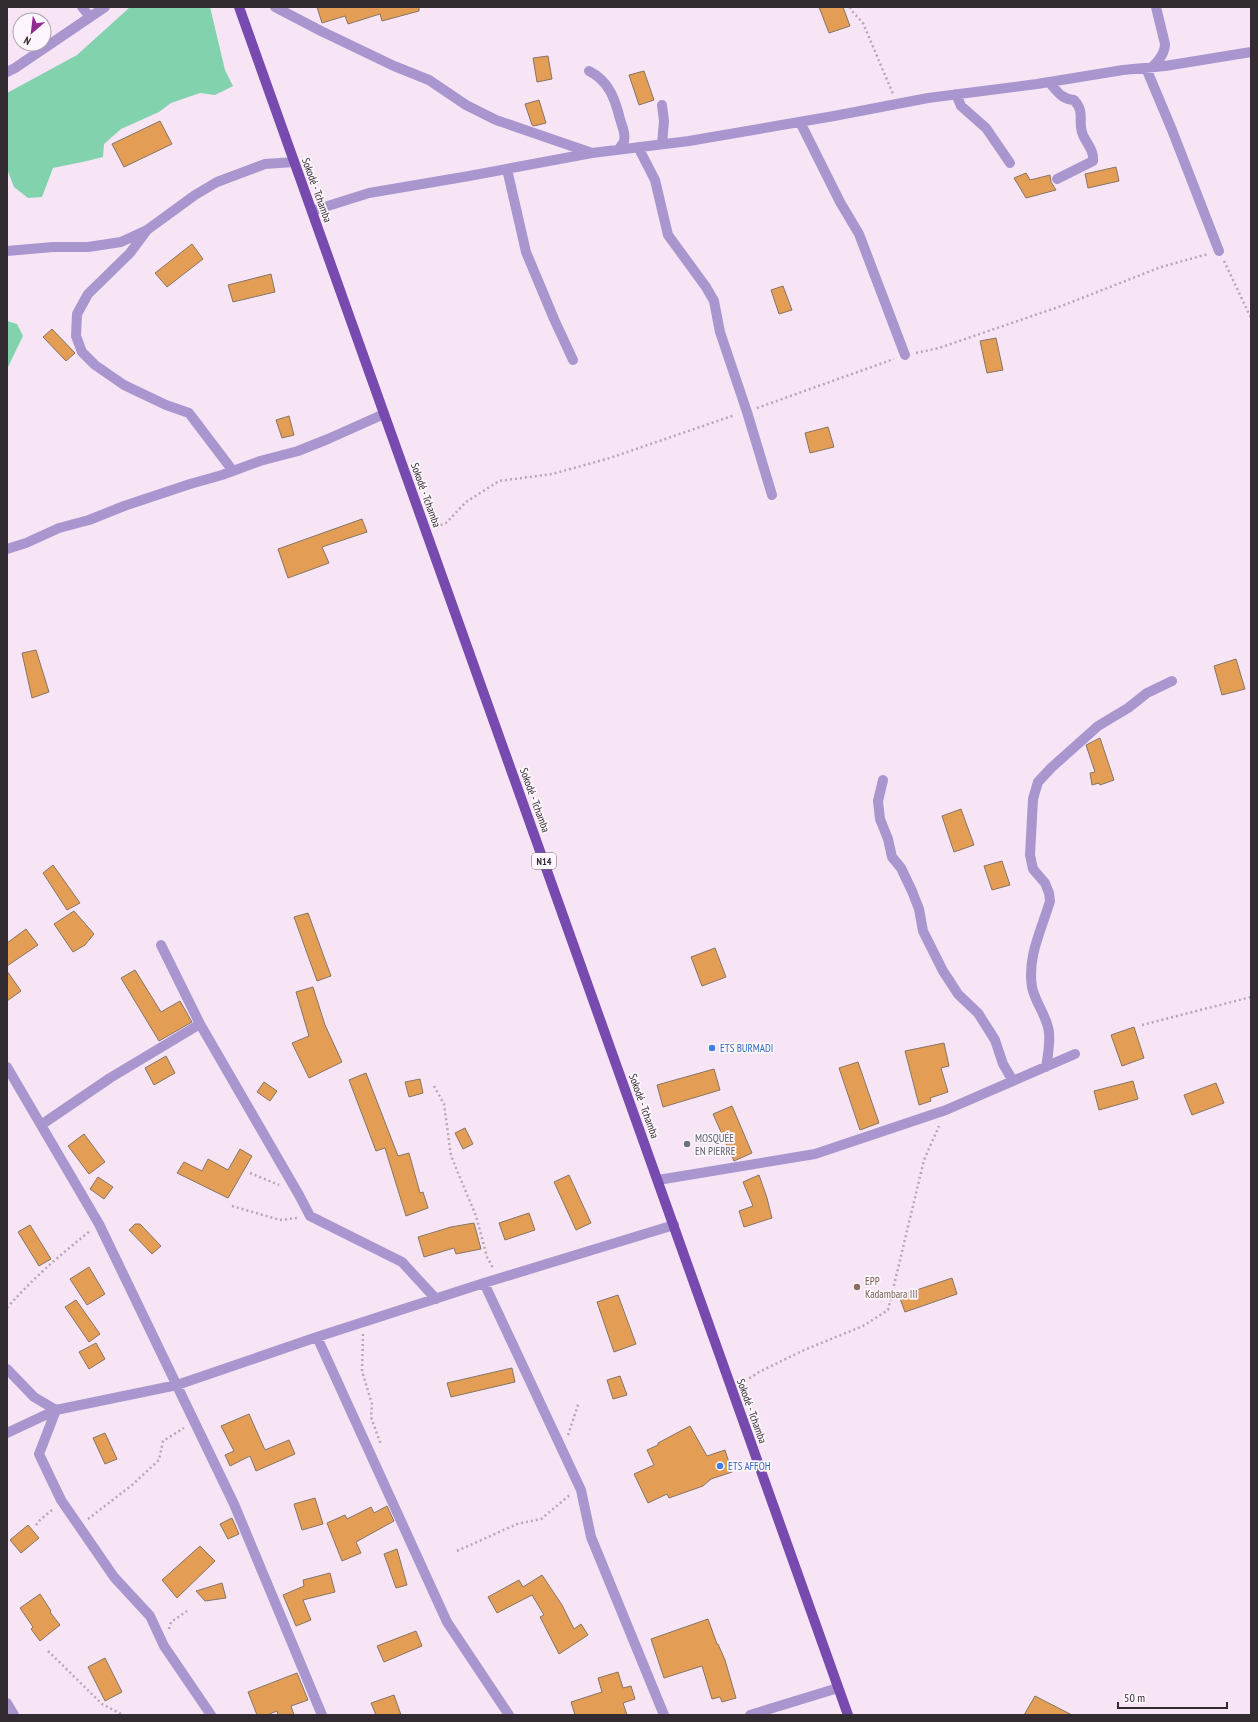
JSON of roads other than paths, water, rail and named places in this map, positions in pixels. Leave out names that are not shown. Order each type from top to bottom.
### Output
[{"type":"main road","name":"Sokodé - Tchamba","points":[[239,7],[848,1715]]},
{"type":"street","points":[[82,7],[90,17]]},
{"type":"street","points":[[7,72],[105,7]]},
{"type":"street","points":[[274,7],[394,66],[429,80],[466,105],[496,120],[592,153]]},
{"type":"street","points":[[1149,67],[1157,62],[1165,48],[1156,7]]},
{"type":"street","points":[[312,211],[369,193],[592,153],[662,144],[800,122],[956,94],[1049,82],[1251,52]]},
{"type":"street","points":[[1149,67],[1172,130],[1220,251]]},
{"type":"street","points":[[589,71],[603,81],[615,99],[624,132],[624,141],[619,149]]},
{"type":"street","points":[[1049,82],[1059,95],[1066,99],[1074,100],[1078,104],[1082,112],[1080,123],[1083,135],[1092,149],[1093,158],[1093,161],[1089,164],[1057,179]]},
{"type":"street","points":[[956,94],[961,106],[986,128],[996,145],[1010,163]]},
{"type":"street","points":[[662,105],[664,121],[662,144]]},
{"type":"street","points":[[800,122],[840,202],[858,234],[904,356]]},
{"type":"street","points":[[638,147],[655,180],[668,235],[706,287],[714,301],[720,332],[772,495]]},
{"type":"street","points":[[7,251],[95,246],[121,242],[147,230],[195,195],[217,182],[264,164],[294,162]]},
{"type":"street","points":[[508,169],[526,252],[573,360]]},
{"type":"street","points":[[147,230],[130,253],[88,294],[77,314],[76,336],[82,352],[95,365],[124,385],[150,398],[189,413],[233,471]]},
{"type":"street","points":[[7,548],[26,543],[59,528],[89,520],[124,506],[260,461],[298,451],[328,440],[384,414]]},
{"type":"street","points":[[1046,1067],[1049,1051],[1049,1033],[1032,987],[1031,971],[1033,952],[1050,901],[1045,883],[1033,869],[1030,855],[1032,813],[1038,782],[1084,737],[1098,726],[1128,708],[1147,693],[1172,681]]},
{"type":"street","points":[[883,780],[878,801],[880,819],[888,839],[892,857],[901,868],[919,909],[923,931],[943,972],[958,994],[978,1013],[996,1040],[1003,1064],[1013,1081]]},
{"type":"street","points":[[160,945],[200,1024],[310,1216],[402,1262],[436,1299]]},
{"type":"street","points":[[41,1124],[110,1078],[200,1024]]},
{"type":"street","points":[[658,1180],[814,1154],[946,1110],[1075,1054]]},
{"type":"street","points":[[7,1067],[99,1224],[234,1504],[322,1715]]},
{"type":"street","points":[[7,1432],[56,1410],[177,1385],[317,1337],[484,1283],[674,1225]]},
{"type":"street","points":[[484,1283],[581,1490],[591,1537],[664,1715]]},
{"type":"street","points":[[317,1337],[447,1622],[509,1715]]},
{"type":"street","points":[[7,1369],[34,1397],[56,1410]]},
{"type":"street","points":[[56,1410],[39,1454],[64,1504],[114,1577],[150,1616],[164,1646],[211,1715]]},
{"type":"street","points":[[750,1715],[838,1688]]},
{"type":"street","points":[[7,1703],[14,1715]]},
{"type":"place","name":"ETS BURMADI","points":[[712,1048]]},
{"type":"place","name":"MOSQUÉE EN PIERRE","points":[[687,1144]]},
{"type":"place","name":"EPP Kadambara III","points":[[857,1287]]},
{"type":"place","name":"ETS AFFOH","points":[[720,1466]]}]
